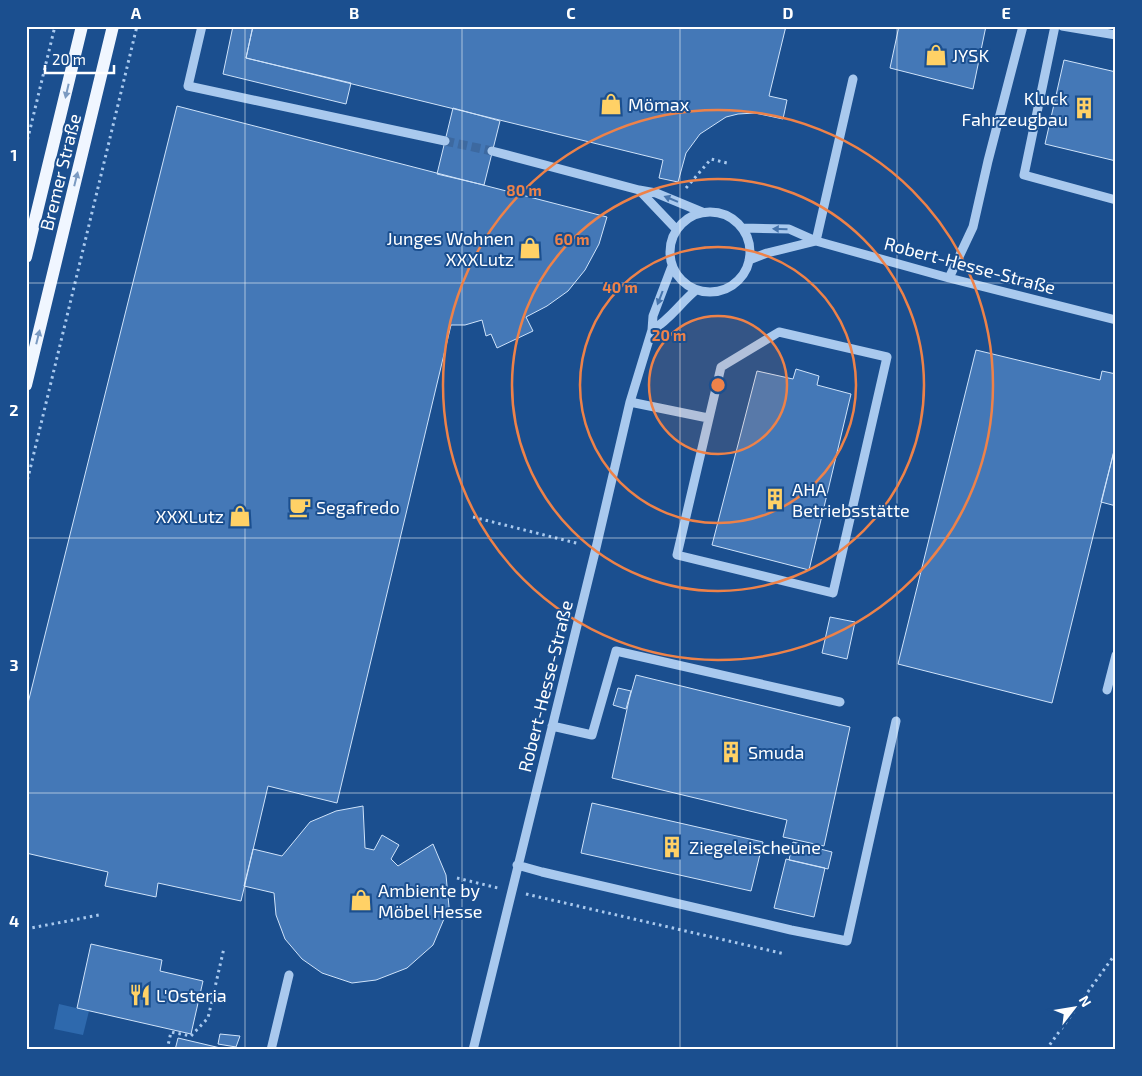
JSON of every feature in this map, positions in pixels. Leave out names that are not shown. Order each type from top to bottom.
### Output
[{"type":"main road","name":"Bremer Straße","points":[[26,257],[82,26]]},
{"type":"main road","name":"Bremer Straße","points":[[26,385],[113,26]]},
{"type":"street","points":[[202,26],[188,86],[445,142]]},
{"type":"street","points":[[949,278],[973,227],[1023,26]]},
{"type":"street","points":[[1055,26],[1024,175],[1116,200]]},
{"type":"street","points":[[1062,26],[1116,35]]},
{"type":"street","points":[[816,241],[853,79]]},
{"type":"street","points":[[492,151],[656,193],[702,212]]},
{"type":"street","points":[[639,190],[676,229]]},
{"type":"street","points":[[702,212],[714,212],[734,220],[742,228],[748,238],[749,260],[744,273],[735,284],[723,290],[709,293],[685,285],[677,276],[669,254],[671,240],[676,229],[684,221],[702,212]]},
{"type":"street","name":"Robert-Hesse-Straße","points":[[742,228],[789,229],[816,241],[949,278],[1116,320]]},
{"type":"street","name":"Robert-Hesse-Straße","points":[[749,260],[767,253],[816,241]]},
{"type":"street","name":"Robert-Hesse-Straße","points":[[473,1050],[630,402],[652,330],[653,316],[672,266]]},
{"type":"street","points":[[652,330],[665,323],[682,302],[696,290]]},
{"type":"street","points":[[779,332],[887,357],[833,593],[677,555],[708,418],[721,367],[779,332]]},
{"type":"street","points":[[630,402],[708,418]]},
{"type":"street","points":[[552,726],[592,735],[616,651],[840,702]]},
{"type":"street","points":[[1106,690],[1116,655]]},
{"type":"street","points":[[517,865],[791,930],[847,941],[896,721]]},
{"type":"street","points":[[271,1050],[288,975]]},
{"type":"path","points":[[26,146],[55,26]]},
{"type":"path","points":[[26,486],[137,26]]},
{"type":"path","points":[[686,188],[712,160],[726,163]]},
{"type":"path","points":[[472,517],[596,548]]},
{"type":"path","points":[[457,878],[785,954]]},
{"type":"path","points":[[26,929],[99,915]]},
{"type":"path","points":[[167,1050],[171,1032],[192,1036],[208,1018],[224,948]]},
{"type":"path","points":[[1046,1050],[1116,953]]},
{"type":"shaded area","points":[[59,1004],[89,1011],[83,1035],[54,1029]]},
{"type":"building","points":[[233,26],[253,26],[246,58],[351,83],[346,104],[223,74]]},
{"type":"building","name":"Mömax","points":[[253,26],[786,26],[769,96],[787,100],[783,119],[755,113],[738,114],[726,117],[700,134],[686,153],[678,182],[659,178],[663,160],[246,58]]},
{"type":"building","name":"JYSK","points":[[899,26],[986,26],[973,89],[890,68]]},
{"type":"building","name":"Kluck Fahrzeugbau","points":[[1064,60],[1116,72],[1116,161],[1045,144]]},
{"type":"building","name":"XXXLutz","points":[[177,106],[607,217],[599,244],[585,270],[568,291],[547,306],[526,317],[533,331],[497,348],[491,334],[486,336],[482,320],[465,325],[451,325],[337,803],[268,786],[241,901],[158,883],[156,897],[105,886],[108,872],[26,853],[26,711]]},
{"type":"building","points":[[453,108],[500,121],[484,185],[437,174]]},
{"type":"building","points":[[976,350],[1100,380],[1102,371],[1116,374],[1116,443],[1052,703],[898,664]]},
{"type":"building","name":"AHA Betriebsstätte","points":[[796,369],[819,376],[817,385],[851,394],[809,570],[712,545],[757,371],[793,379]]},
{"type":"building","points":[[1116,443],[1116,506],[1101,502]]},
{"type":"building","points":[[830,617],[855,622],[847,659],[822,653]]},
{"type":"building","name":"Smuda","points":[[636,675],[850,727],[824,846],[783,837],[787,820],[612,778]]},
{"type":"building","points":[[618,688],[631,691],[626,709],[613,705]]},
{"type":"building","name":"Ziegeleischeune","points":[[592,803],[763,842],[751,891],[581,853]]},
{"type":"building","name":"Ambiente by Möbel Hesse","points":[[363,806],[365,848],[374,850],[382,835],[399,845],[391,859],[398,866],[433,844],[446,875],[449,907],[433,945],[407,968],[376,980],[352,983],[322,973],[302,959],[285,939],[276,915],[274,893],[244,886],[253,849],[282,856],[310,822],[336,811]]},
{"type":"building","points":[[793,842],[832,852],[828,869],[789,860]]},
{"type":"building","points":[[786,859],[825,868],[814,917],[774,908]]},
{"type":"building","name":"L'Osteria","points":[[91,944],[162,960],[160,971],[203,981],[191,1034],[77,1008]]},
{"type":"building","points":[[220,1034],[240,1036],[236,1047],[218,1044]]},
{"type":"building","points":[[178,1038],[229,1050],[175,1050]]},
{"type":"tunnel","points":[[445,141],[492,151]]},
{"type":"place","name":"JYSK","points":[[936,55]]},
{"type":"place","name":"Mömax","points":[[611,104]]},
{"type":"place","name":"Kluck Fahrzeugbau","points":[[1084,108]]},
{"type":"place","name":"Junges Wohnen XXXLutz","points":[[530,248]]},
{"type":"place","name":"AHA Betriebsstätte","points":[[775,499]]},
{"type":"place","name":"Segafredo","points":[[300,507]]},
{"type":"place","name":"XXXLutz","points":[[240,516]]},
{"type":"place","name":"Smuda","points":[[731,752]]},
{"type":"place","name":"Ziegeleischeune","points":[[672,847]]},
{"type":"place","name":"Ambiente by Möbel Hesse","points":[[361,900]]},
{"type":"place","name":"L'Osteria","points":[[140,995]]}]
